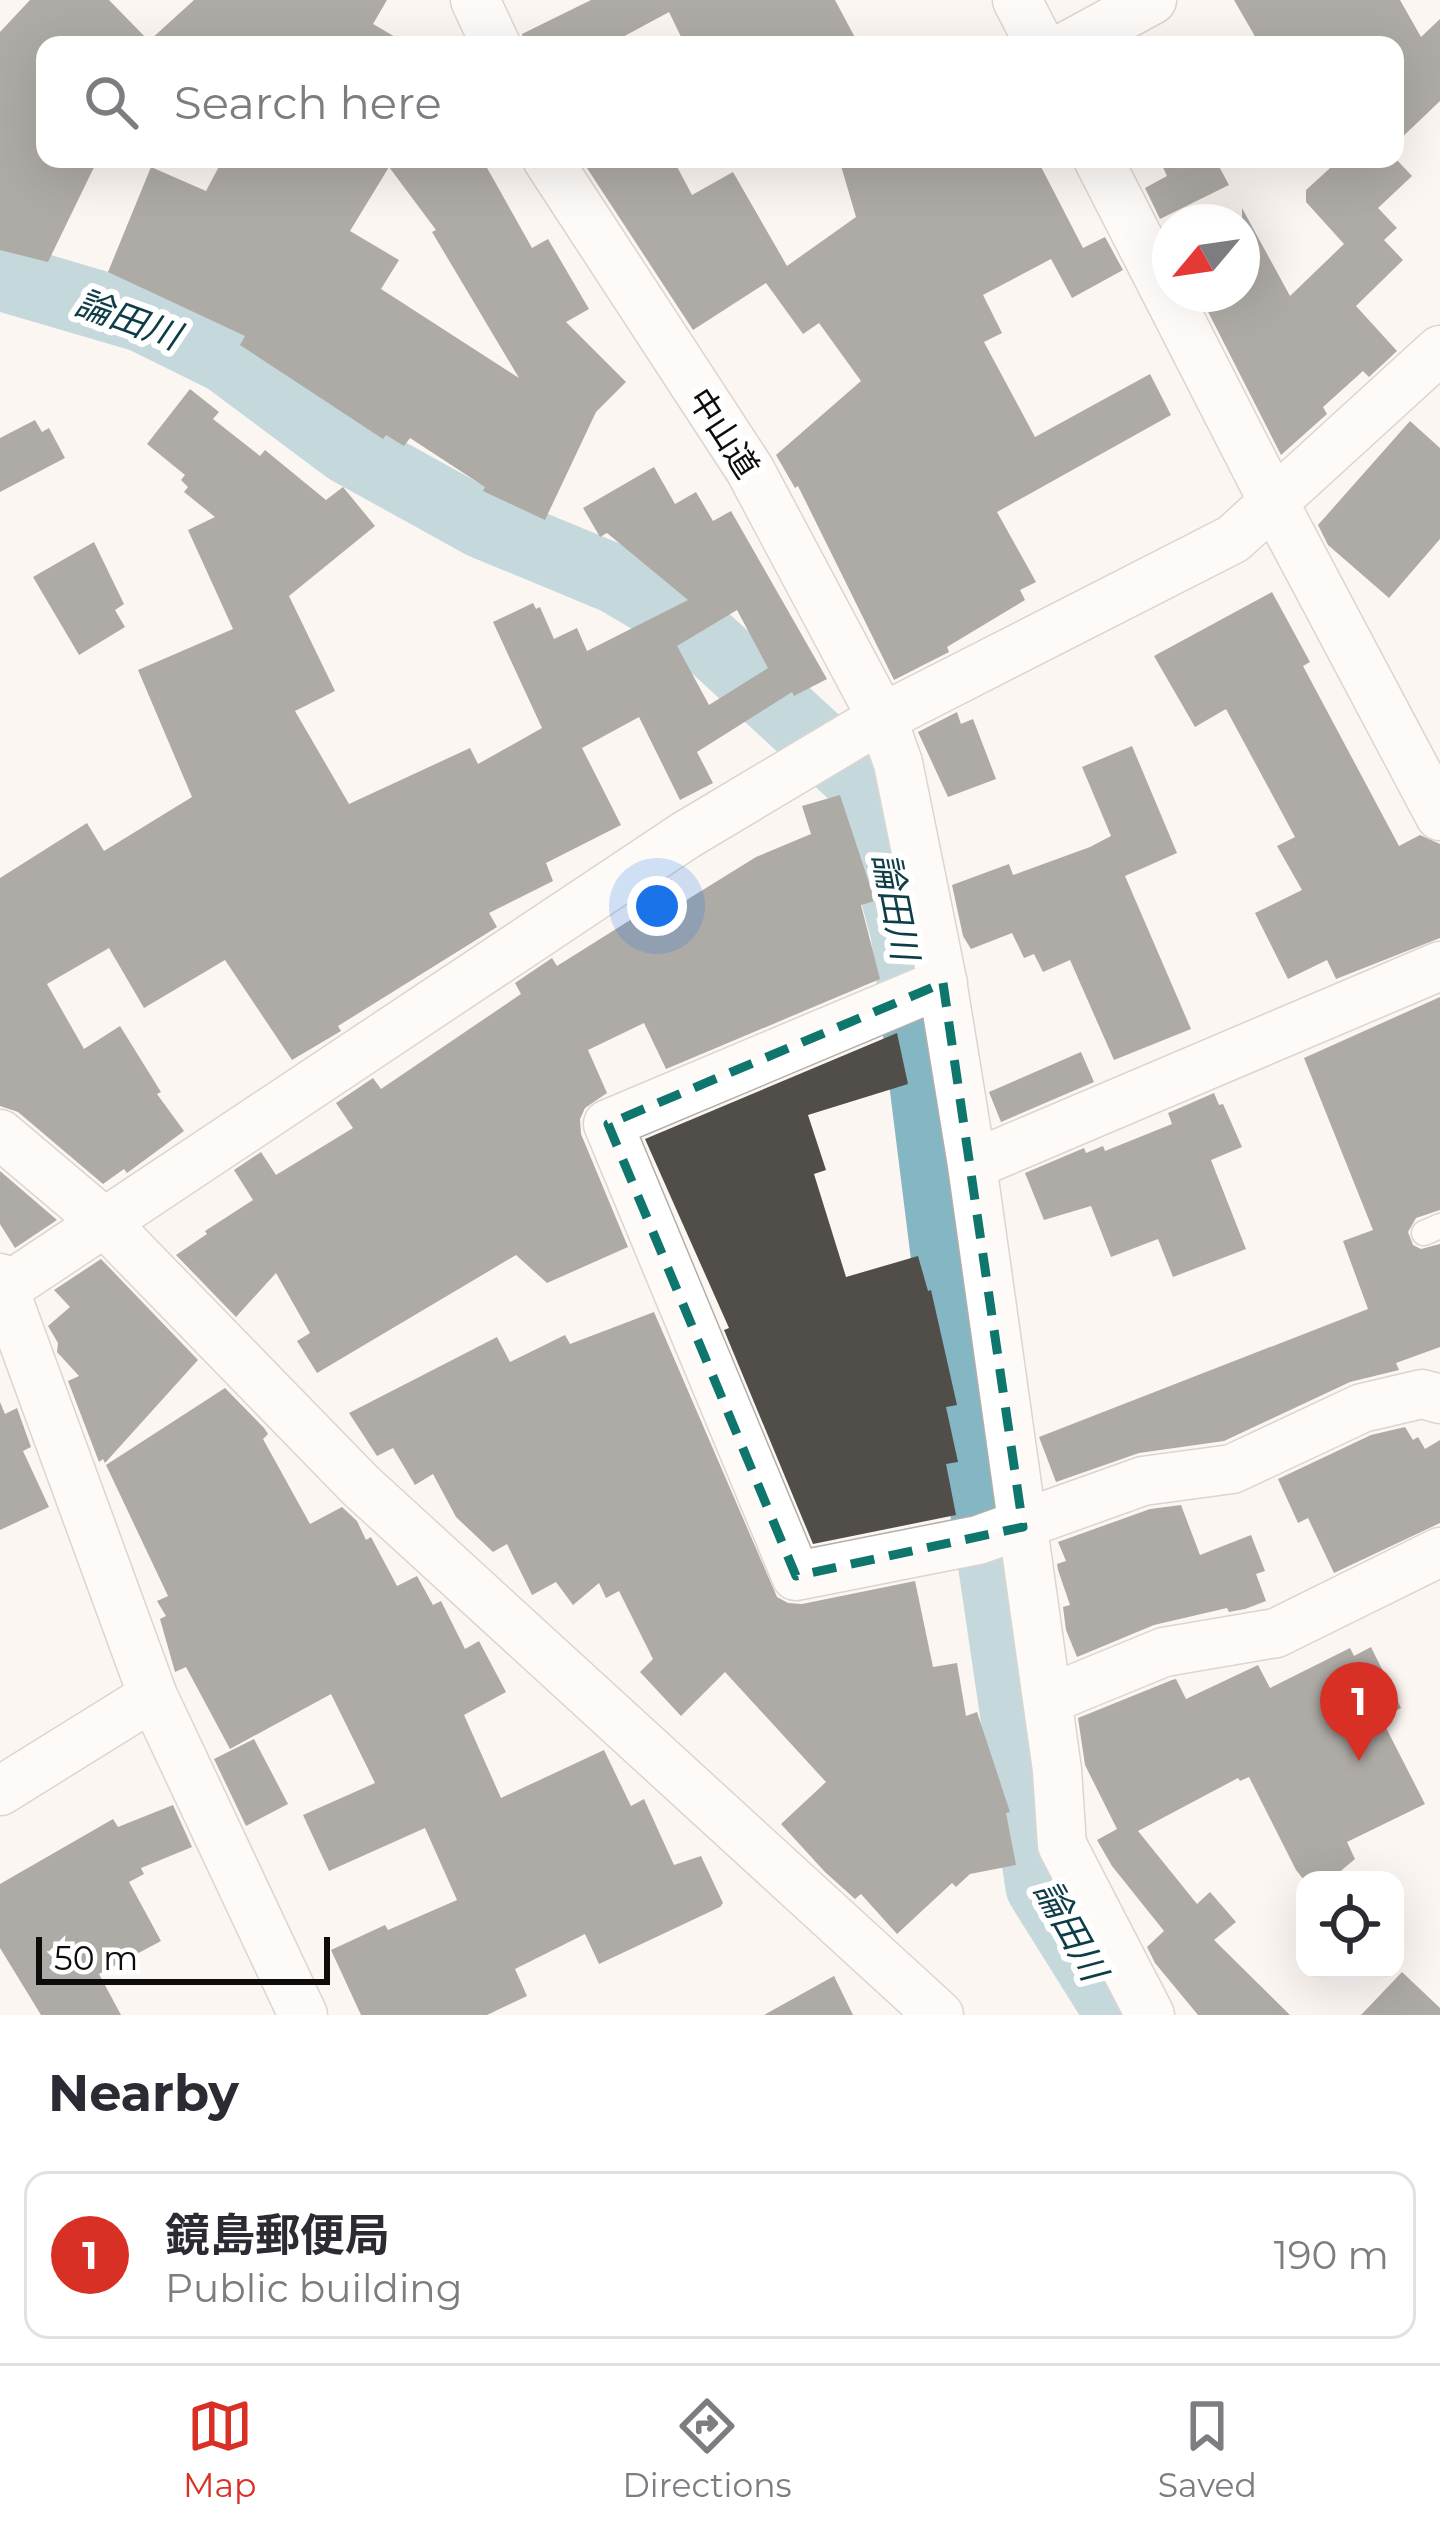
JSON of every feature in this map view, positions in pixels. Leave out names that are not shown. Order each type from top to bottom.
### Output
[{"type":"street","points":[[476,0],[492,36]]},
{"type":"street","points":[[1017,0],[1035,36]]},
{"type":"street","points":[[1086,36],[1152,0]]},
{"type":"street","name":"中山道","points":[[553,168],[750,470],[882,718],[898,763],[921,992],[972,1165],[1003,1533],[1047,1700],[1062,1845],[1150,2015]]},
{"type":"street","points":[[1103,168],[1440,816]]},
{"type":"street","points":[[303,2015],[153,1696],[2,1286],[686,835],[882,718],[1233,539],[1275,506],[1440,350]]},
{"type":"street","points":[[972,1165],[1440,966]]},
{"type":"street","points":[[921,992],[608,1124],[796,1576],[1003,1533],[1143,1481],[1232,1469],[1362,1408],[1422,1394],[1440,1399]]},
{"type":"street","points":[[0,1134],[104,1222],[360,1485],[939,2015]]},
{"type":"street","points":[[1047,1700],[1164,1652],[1276,1633],[1440,1552]]},
{"type":"street","points":[[0,1791],[153,1696]]},
{"type":"highlighted area","points":[[943,983],[1023,1527],[796,1576],[608,1124]]},
{"type":"building","points":[[30,0],[109,0],[144,36],[36,36],[36,168],[94,168],[48,262],[0,250],[0,32]]},
{"type":"building","points":[[194,0],[387,0],[373,24],[394,36],[154,36]]},
{"type":"building","points":[[591,0],[835,0],[854,36],[681,36],[669,12],[625,36],[522,34]]},
{"type":"building","points":[[1234,0],[1400,0],[1421,37],[1440,19],[1440,101],[1404,135],[1404,36],[1255,36]]},
{"type":"building","points":[[153,168],[206,191],[218,168],[388,168],[350,231],[399,260],[381,289],[519,378],[432,232],[436,230],[390,168],[487,168],[532,248],[548,239],[589,309],[566,322],[626,382],[596,412],[545,520],[483,491],[485,487],[410,438],[404,446],[386,435],[383,439],[240,345],[245,336],[108,272]]},
{"type":"building","points":[[587,168],[678,168],[692,195],[733,172],[787,266],[856,217],[842,168],[1042,168],[1083,248],[1105,237],[1123,270],[1072,298],[1051,259],[983,295],[1002,333],[984,342],[1035,437],[1150,374],[1171,415],[997,512],[1036,582],[1020,590],[1025,600],[947,647],[949,652],[894,680],[798,486],[795,488],[776,455],[861,381],[819,323],[803,334],[766,283],[693,330]]},
{"type":"building","points":[[1163,168],[1220,168],[1229,185],[1190,204],[1153,204],[1145,188],[1167,176]]},
{"type":"building","points":[[1330,168],[1404,168],[1412,176],[1378,208],[1397,228],[1384,240],[1403,260],[1356,306],[1397,351],[1369,377],[1363,371],[1323,407],[1327,414],[1281,455],[1208,312],[1260,312],[1260,241],[1290,296],[1344,244],[1306,202],[1306,190]]},
{"type":"building","points":[[190,389],[219,412],[213,419],[260,456],[265,450],[326,500],[343,487],[375,526],[289,596],[335,691],[295,711],[349,804],[470,748],[478,764],[542,728],[493,622],[533,603],[536,609],[540,607],[554,639],[577,628],[587,651],[688,600],[607,533],[600,537],[583,508],[654,467],[675,504],[696,492],[713,521],[731,511],[827,679],[794,696],[792,692],[697,752],[713,783],[680,800],[639,717],[582,748],[621,825],[546,863],[553,881],[489,913],[497,927],[292,1060],[225,960],[144,1008],[109,948],[47,984],[84,1049],[120,1026],[161,1092],[157,1094],[184,1131],[127,1173],[124,1169],[103,1184],[18,1112],[0,1106],[0,878],[87,823],[104,851],[192,797],[138,670],[233,629],[188,530],[215,517],[184,492],[188,487],[181,480],[185,475],[147,444]],"holes":[[[737,610],[768,668],[709,705],[677,646]]]},
{"type":"building","points":[[35,420],[42,432],[49,428],[65,458],[0,492],[0,438]]},
{"type":"building","points":[[1410,421],[1440,448],[1440,539],[1389,598],[1328,545],[1318,525]]},
{"type":"building","points":[[94,542],[124,604],[115,610],[125,627],[79,655],[33,577]]},
{"type":"building","points":[[1272,592],[1310,662],[1303,666],[1399,846],[1420,835],[1440,844],[1440,938],[1336,979],[1327,960],[1288,979],[1255,913],[1302,890],[1277,846],[1295,837],[1226,709],[1195,727],[1154,656]]},
{"type":"building","points":[[957,712],[961,724],[973,719],[996,779],[948,797],[918,732]]},
{"type":"building","points":[[1132,746],[1177,853],[1125,876],[1191,1029],[1114,1060],[1070,960],[1043,972],[1034,954],[1024,958],[1012,933],[971,949],[963,936],[952,885],[1009,864],[1013,875],[1111,836],[1082,767]]},
{"type":"building","points":[[840,795],[875,901],[861,905],[880,979],[666,1069],[644,1023],[588,1050],[607,1093],[585,1108],[581,1134],[628,1247],[547,1283],[516,1255],[317,1373],[297,1341],[310,1333],[276,1273],[236,1317],[176,1255],[253,1200],[234,1170],[261,1152],[276,1175],[353,1128],[336,1103],[373,1078],[381,1089],[521,994],[515,983],[552,958],[557,966],[651,907],[645,897],[671,879],[685,901],[756,857],[811,834],[802,806]]},
{"type":"building","points":[[1440,997],[1440,1210],[1416,1218],[1408,1232],[1413,1245],[1421,1249],[1440,1244],[1440,1347],[1396,1363],[1399,1370],[1350,1382],[1224,1441],[1139,1453],[1056,1482],[1039,1437],[1368,1309],[1343,1241],[1373,1230],[1304,1058]]},
{"type":"building","points":[[897,1033],[908,1084],[808,1115],[826,1170],[814,1174],[846,1277],[918,1256],[931,1290],[957,1405],[946,1407],[958,1462],[946,1464],[956,1515],[813,1544],[724,1330],[729,1328],[645,1139]]},
{"type":"building","points":[[1081,1052],[1094,1082],[1001,1122],[989,1092]]},
{"type":"building","points":[[1214,1093],[1242,1147],[1211,1160],[1246,1249],[1173,1277],[1158,1239],[1111,1257],[1091,1206],[1044,1220],[1025,1173],[1084,1148],[1086,1153],[1103,1146],[1105,1151],[1172,1124],[1168,1113]]},
{"type":"building","points":[[0,1171],[57,1220],[15,1248],[0,1224]]},
{"type":"building","points":[[101,1259],[198,1360],[105,1463],[103,1459],[99,1462],[68,1381],[79,1376],[57,1352],[58,1343],[48,1326],[70,1307],[54,1290]]},
{"type":"building","points":[[654,1312],[777,1597],[802,1604],[915,1581],[933,1667],[957,1663],[966,1716],[977,1712],[1010,1812],[1006,1813],[1016,1865],[970,1874],[956,1887],[952,1883],[897,1934],[861,1894],[855,1899],[825,1872],[781,1824],[826,1782],[725,1672],[681,1716],[640,1672],[653,1659],[619,1591],[606,1598],[599,1583],[573,1605],[556,1582],[532,1595],[507,1544],[493,1552],[456,1517],[433,1474],[415,1485],[393,1448],[377,1456],[349,1413],[497,1337],[510,1362],[565,1335],[570,1344]]},
{"type":"building","points":[[225,1388],[268,1434],[263,1439],[310,1524],[342,1507],[357,1521],[366,1540],[371,1537],[397,1586],[417,1576],[433,1605],[441,1601],[465,1649],[479,1641],[506,1692],[464,1715],[501,1798],[604,1750],[631,1806],[644,1799],[674,1865],[701,1856],[723,1903],[720,1907],[599,1964],[585,1934],[515,1969],[527,1996],[487,2015],[361,2015],[331,1950],[457,1900],[425,1828],[329,1871],[303,1815],[375,1783],[331,1694],[230,1749],[186,1667],[175,1672],[160,1619],[166,1616],[157,1601],[168,1596],[106,1465]]},
{"type":"building","points":[[0,1402],[5,1414],[17,1408],[31,1447],[23,1451],[49,1507],[0,1530]]},
{"type":"building","points":[[1405,1427],[1425,1449],[1440,1440],[1440,1523],[1334,1573],[1308,1518],[1298,1523],[1278,1479],[1371,1435]]},
{"type":"building","points":[[1181,1505],[1200,1555],[1251,1535],[1265,1571],[1256,1574],[1266,1601],[1154,1625],[1077,1657],[1066,1630],[1063,1607],[1070,1605],[1057,1564],[1066,1561],[1058,1542],[1150,1509]]},
{"type":"building","points":[[1371,1647],[1401,1708],[1381,1718],[1425,1804],[1347,1842],[1355,1859],[1341,1871],[1297,1871],[1249,1777],[1238,1778],[1138,1831],[1197,1904],[1210,1892],[1236,1922],[1214,1940],[1290,2015],[1198,2015],[1147,1947],[1164,1931],[1097,1840],[1117,1829],[1085,1765],[1078,1718],[1176,1679],[1186,1699],[1258,1665],[1270,1688],[1350,1648],[1354,1656]]},
{"type":"building","points":[[254,1739],[288,1804],[246,1826],[214,1759]]},
{"type":"building","points":[[173,1805],[192,1847],[141,1868],[144,1874],[129,1882],[161,1941],[99,1974],[121,2015],[41,2015],[0,1948],[0,1884],[113,1819],[118,1827]]},
{"type":"building","points":[[1404,1974],[1440,2008],[1440,2015],[1361,2015],[1395,1979],[1404,1979]]},
{"type":"building","points":[[834,1976],[853,2015],[764,2015]]},
{"type":"waterway","name":"論田川","points":[[0,276],[143,318],[226,359],[348,450],[482,524],[615,579],[685,620],[872,792],[871,805],[905,933],[966,1422],[975,1446],[1040,1887],[1120,2015]]},
{"type":"place","name":"鏡島郵便局","points":[[1359,1761]]}]
